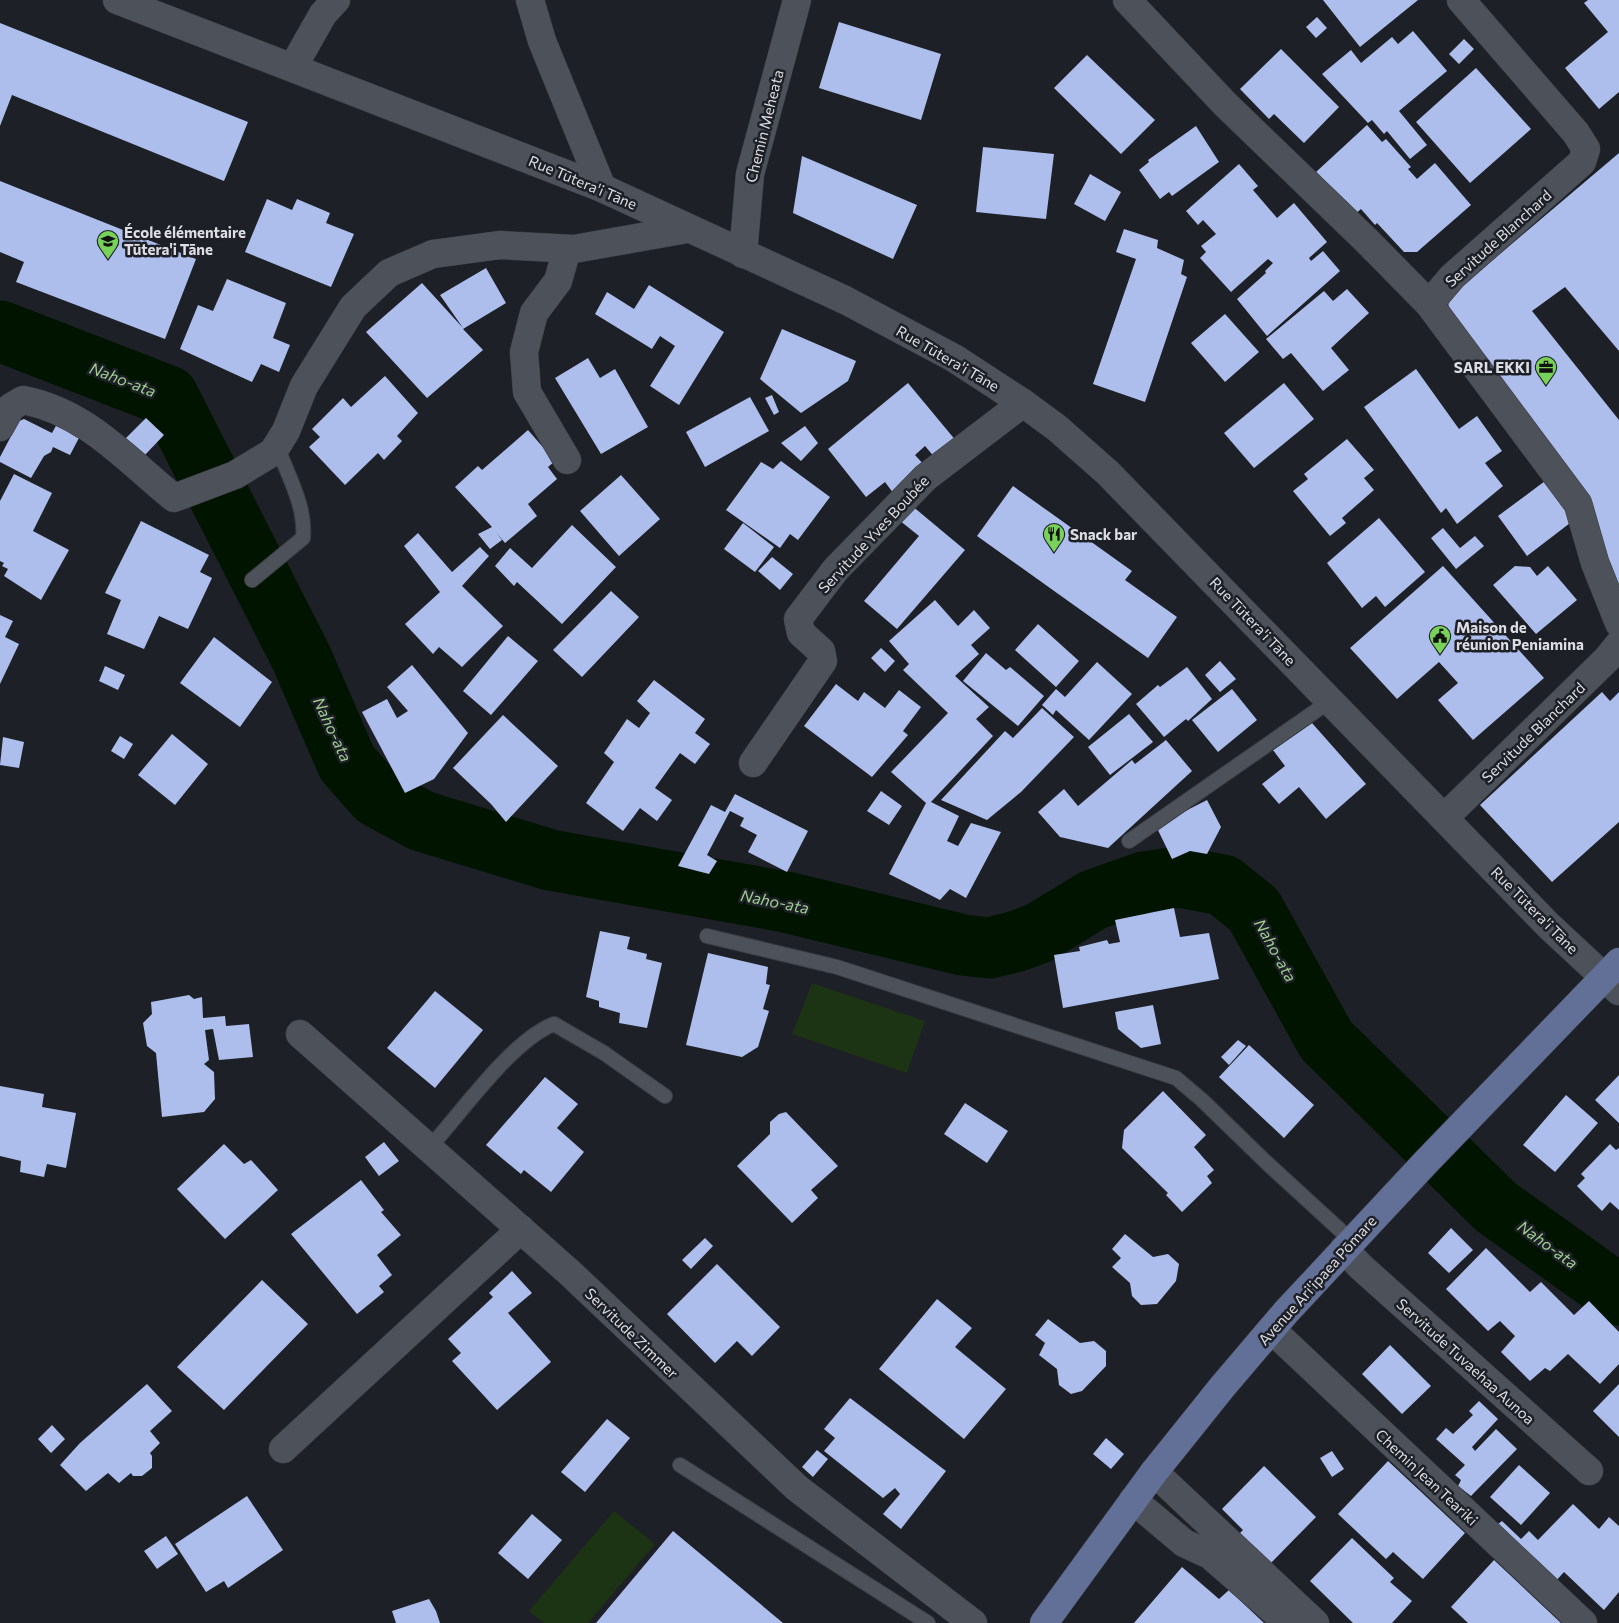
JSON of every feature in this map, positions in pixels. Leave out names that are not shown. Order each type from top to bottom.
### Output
[{"type":"main road","name":"Avenue Ari'ipaea Pōmare","points":[[1044,1623],[1154,1472],[1223,1386],[1272,1330],[1348,1245],[1476,1109],[1614,977]]},
{"type":"street","name":"Rue Tūtera'i Tāne","points":[[117,0],[602,188],[687,229],[845,300],[954,358],[1023,403],[1057,428],[1108,473],[1549,926],[1614,977]]},
{"type":"street","points":[[293,67],[323,14],[336,0]]},
{"type":"street","points":[[530,0],[542,41],[602,188]]},
{"type":"street","name":"Chemin Meheata","points":[[743,254],[750,174],[797,0]]},
{"type":"street","points":[[1127,0],[1226,104],[1429,304],[1578,504],[1595,563],[1619,623]]},
{"type":"street","name":"Servitude Blanchard","points":[[1429,304],[1452,277],[1582,162],[1586,149],[1576,133],[1461,0]]},
{"type":"street","points":[[0,427],[11,408],[23,400],[46,404],[90,426],[174,498],[235,475],[267,454],[286,431],[304,386],[353,307],[389,273],[434,254],[500,245],[567,249],[687,229]]},
{"type":"street","points":[[567,249],[558,281],[534,313],[524,352],[528,392],[567,460]]},
{"type":"street","name":"Servitude Yves Boubée","points":[[752,763],[823,661],[821,651],[801,633],[798,619],[836,569],[926,477],[1023,403]]},
{"type":"street","name":"Servitude Blanchard","points":[[1444,818],[1601,666],[1619,644]]},
{"type":"street","name":"Servitude Zimmer","points":[[300,1034],[521,1229],[797,1488],[972,1623]]},
{"type":"street","points":[[283,1449],[521,1229]]},
{"type":"street","name":"Servitude Tuvaehaa Aunoa","points":[[1348,1245],[1361,1267],[1589,1471]]},
{"type":"street","name":"Chemin Jean Teariki","points":[[1272,1330],[1583,1623]]},
{"type":"street","points":[[1154,1472],[1315,1623]]},
{"type":"street","points":[[1134,1500],[1184,1543],[1210,1555],[1288,1623]]},
{"type":"lane","points":[[252,580],[301,542],[304,522],[267,454]]},
{"type":"lane","points":[[1129,841],[1330,701]]},
{"type":"lane","points":[[707,936],[838,968],[1176,1078],[1202,1100],[1268,1164],[1348,1245]]},
{"type":"lane","points":[[430,1147],[487,1081],[538,1030],[554,1024],[604,1053],[666,1096]]},
{"type":"lane","points":[[680,1465],[928,1623]]},
{"type":"green space","points":[[812,983],[925,1021],[907,1073],[792,1034]]},
{"type":"green space","points":[[614,1511],[655,1544],[588,1623],[544,1623],[529,1611]]},
{"type":"building","points":[[1323,0],[1418,0],[1360,47]]},
{"type":"building","points":[[1588,0],[1619,0],[1619,92],[1599,109],[1565,68],[1608,32],[1584,3]]},
{"type":"building","points":[[1317,17],[1327,28],[1316,38],[1306,27]]},
{"type":"building","points":[[839,22],[941,54],[921,120],[819,88]]},
{"type":"building","name":"École élémentaire Tūtera'i Tāne","points":[[0,23],[248,122],[224,181],[12,95],[0,126]]},
{"type":"building","points":[[1413,31],[1447,71],[1399,111],[1427,145],[1410,159],[1387,131],[1384,134],[1372,120],[1368,123],[1322,74],[1351,50],[1361,63],[1392,37],[1398,44]]},
{"type":"building","points":[[1464,39],[1474,49],[1459,64],[1449,54]]},
{"type":"building","points":[[1281,49],[1339,107],[1304,143],[1274,114],[1269,119],[1240,89]]},
{"type":"building","points":[[1087,55],[1155,120],[1121,154],[1054,88]]},
{"type":"building","points":[[1476,68],[1531,129],[1470,183],[1416,122]]},
{"type":"building","points":[[1367,125],[1382,142],[1386,139],[1411,167],[1408,169],[1417,179],[1435,163],[1471,205],[1417,252],[1404,252],[1361,209],[1354,215],[1316,172]]},
{"type":"building","points":[[1196,126],[1219,162],[1172,196],[1169,192],[1160,199],[1139,170],[1149,162],[1148,160]]},
{"type":"building","points":[[983,147],[1054,154],[1046,219],[976,212]]},
{"type":"building","name":"SARL EKKI","points":[[1619,153],[1619,351],[1565,287],[1532,311],[1619,420],[1619,588],[1449,314],[1448,298]]},
{"type":"building","points":[[802,156],[917,205],[893,259],[793,213]]},
{"type":"building","points":[[1239,164],[1258,186],[1253,190],[1277,218],[1294,203],[1327,242],[1309,258],[1311,261],[1323,251],[1340,271],[1267,336],[1237,299],[1266,273],[1265,271],[1273,263],[1268,259],[1231,292],[1200,258],[1206,252],[1201,246],[1216,234],[1203,220],[1198,225],[1186,211]]},
{"type":"building","points":[[1090,174],[1121,192],[1105,221],[1074,204]]},
{"type":"building","name":"École élémentaire Tūtera'i Tāne","points":[[0,181],[196,259],[165,339],[16,282],[24,262],[0,252]]},
{"type":"building","points":[[267,199],[292,210],[297,199],[330,213],[326,223],[354,234],[331,287],[245,252]]},
{"type":"building","points":[[1124,229],[1158,240],[1157,248],[1184,260],[1181,274],[1187,277],[1145,402],[1093,384],[1136,259],[1116,252]]},
{"type":"building","points":[[486,268],[506,303],[463,329],[483,350],[427,398],[366,332],[422,283],[463,328],[440,295]]},
{"type":"building","points":[[227,279],[286,303],[273,338],[290,345],[279,372],[261,364],[252,382],[180,349],[198,305],[213,311]]},
{"type":"building","points":[[649,285],[724,332],[679,405],[650,386],[675,346],[660,336],[652,349],[595,314],[607,292],[634,309]]},
{"type":"building","points":[[1347,289],[1369,313],[1331,348],[1349,370],[1323,391],[1291,353],[1283,359],[1266,339],[1324,291],[1333,301]]},
{"type":"building","points":[[1225,314],[1259,352],[1225,382],[1191,343]]},
{"type":"building","points":[[782,329],[856,361],[848,381],[801,413],[760,379]]},
{"type":"building","points":[[588,358],[600,378],[615,369],[648,427],[601,454],[555,378]]},
{"type":"building","points":[[1416,369],[1459,429],[1477,416],[1502,451],[1485,463],[1503,486],[1457,524],[1446,508],[1441,513],[1364,407]]},
{"type":"building","points":[[385,376],[418,413],[397,436],[402,441],[384,460],[378,453],[345,485],[309,447],[320,437],[312,429],[343,398],[351,407]]},
{"type":"building","points":[[908,383],[957,442],[936,459],[925,446],[915,455],[925,466],[894,494],[885,482],[866,497],[828,449]]},
{"type":"building","points":[[1284,383],[1314,419],[1254,468],[1224,433]]},
{"type":"building","points":[[772,395],[779,412],[774,415],[765,398]]},
{"type":"building","points":[[750,397],[769,431],[705,467],[686,432]]},
{"type":"building","points":[[146,418],[164,435],[143,457],[125,439]]},
{"type":"building","points":[[24,419],[52,433],[57,424],[80,436],[70,455],[53,447],[51,452],[44,456],[31,478],[0,462],[0,457],[19,421]]},
{"type":"building","points":[[805,426],[818,443],[801,461],[781,443]]},
{"type":"building","points":[[528,430],[555,461],[548,467],[557,479],[528,504],[537,516],[505,543],[496,532],[502,540],[490,549],[478,534],[492,527],[455,487],[478,466],[482,470]]},
{"type":"building","points":[[1347,439],[1374,470],[1364,478],[1374,490],[1342,518],[1346,523],[1330,536],[1293,491],[1308,479],[1304,474]]},
{"type":"building","points":[[781,461],[830,497],[798,540],[790,534],[780,548],[726,510],[761,462],[773,469]]},
{"type":"building","points":[[14,474],[52,493],[33,531],[69,550],[41,600],[4,576],[8,569],[2,566],[4,563],[0,561],[0,501]]},
{"type":"building","points":[[621,475],[660,519],[619,556],[580,511]]},
{"type":"building","points":[[1545,481],[1574,520],[1527,556],[1498,516]]},
{"type":"building","name":"Snack bar","points":[[1013,486],[1132,571],[1125,580],[1177,617],[1148,658],[977,536]]},
{"type":"building","points":[[911,505],[965,550],[897,629],[864,601],[919,536],[899,520]]},
{"type":"building","points":[[1379,518],[1425,572],[1385,607],[1376,596],[1362,608],[1327,563]]},
{"type":"building","points":[[141,521],[209,555],[200,572],[212,578],[188,629],[159,616],[144,649],[107,634],[121,600],[105,593]]},
{"type":"building","points":[[743,523],[774,547],[755,572],[724,549]]},
{"type":"building","points":[[572,525],[616,567],[562,624],[517,582],[514,586],[495,566],[510,548],[532,568]]},
{"type":"building","points":[[1443,528],[1460,548],[1475,536],[1484,546],[1456,569],[1431,538]]},
{"type":"building","points":[[418,533],[452,572],[480,547],[489,556],[462,586],[503,626],[462,667],[439,647],[433,654],[405,624],[440,592],[404,546]]},
{"type":"building","points":[[772,557],[793,574],[780,590],[758,571]]},
{"type":"building","name":"Maison de réunion Peniamina","points":[[1443,566],[1544,678],[1473,740],[1438,700],[1458,683],[1439,662],[1397,699],[1350,648]]},
{"type":"building","points":[[1515,566],[1530,567],[1537,576],[1548,566],[1577,600],[1536,634],[1493,585]]},
{"type":"building","points":[[611,591],[639,617],[582,677],[553,650]]},
{"type":"building","points":[[935,600],[958,626],[974,610],[990,628],[971,645],[979,654],[955,676],[989,707],[976,719],[993,736],[931,802],[959,816],[947,841],[958,846],[971,823],[1001,832],[966,898],[950,889],[940,900],[889,874],[926,803],[891,772],[948,713],[903,670],[909,664],[889,641]]},
{"type":"building","points":[[0,615],[13,621],[5,637],[19,644],[0,684]]},
{"type":"building","points":[[1038,624],[1079,661],[1056,687],[1015,650]]},
{"type":"building","points":[[508,636],[538,661],[491,715],[463,691]]},
{"type":"building","points":[[214,637],[272,682],[240,727],[180,683]]},
{"type":"building","points":[[881,648],[895,661],[885,672],[871,658]]},
{"type":"building","points":[[986,653],[1006,670],[1010,667],[1044,696],[1018,726],[963,681]]},
{"type":"building","points":[[1220,661],[1236,679],[1220,692],[1205,675]]},
{"type":"building","points":[[1097,662],[1132,694],[1089,740],[1056,710],[1053,715],[1042,705],[1056,689],[1065,697]]},
{"type":"building","points":[[412,665],[468,733],[434,779],[405,793],[362,712],[387,699],[397,718],[408,711],[387,687]]},
{"type":"building","points":[[105,666],[125,675],[118,690],[99,681]]},
{"type":"building","points":[[1187,667],[1212,699],[1188,721],[1186,719],[1164,737],[1136,704],[1158,685],[1160,687]]},
{"type":"building","points":[[654,680],[705,719],[695,733],[710,744],[695,764],[680,753],[655,788],[672,800],[657,821],[640,808],[623,831],[586,803],[614,762],[604,753],[627,719],[639,728],[650,713],[637,701]]},
{"type":"building","points":[[836,684],[858,701],[864,692],[885,708],[899,690],[921,707],[903,731],[908,735],[872,777],[804,726]]},
{"type":"building","points":[[1232,689],[1257,720],[1218,752],[1192,720]]},
{"type":"building","points":[[1602,692],[1610,701],[1619,692],[1619,822],[1552,882],[1480,805]]},
{"type":"building","points":[[1042,708],[1074,737],[1021,792],[987,820],[941,800],[1005,731],[1013,738]]},
{"type":"building","points":[[1129,714],[1153,742],[1110,775],[1088,747]]},
{"type":"building","points":[[503,715],[558,766],[506,822],[491,804],[453,768]]},
{"type":"building","points":[[1312,723],[1366,784],[1326,819],[1299,787],[1279,804],[1262,784],[1285,766],[1273,750]]},
{"type":"building","points":[[172,734],[208,764],[175,805],[138,775]]},
{"type":"building","points":[[120,736],[133,744],[124,759],[111,751]]},
{"type":"building","points":[[3,737],[24,742],[19,768],[0,765]]},
{"type":"building","points":[[1166,740],[1192,771],[1108,848],[1060,837],[1038,812],[1064,789],[1078,806],[1132,760],[1135,764]]},
{"type":"building","points":[[881,791],[902,806],[889,825],[867,811]]},
{"type":"building","points":[[735,794],[808,831],[787,872],[748,852],[757,835],[740,826],[744,818],[730,811],[707,855],[717,861],[709,874],[678,866],[711,805],[725,812]]},
{"type":"building","points":[[1207,800],[1221,827],[1207,854],[1190,851],[1172,859],[1156,826]]},
{"type":"building","points":[[1174,908],[1180,937],[1209,933],[1219,979],[1063,1008],[1054,955],[1080,951],[1079,947],[1107,940],[1109,944],[1120,942],[1115,920]]},
{"type":"building","points":[[600,931],[630,937],[627,949],[647,954],[646,959],[662,963],[647,1028],[619,1023],[620,1013],[599,1007],[599,1001],[586,997]]},
{"type":"building","points":[[708,953],[768,967],[766,984],[770,985],[763,1009],[769,1011],[758,1047],[742,1057],[686,1045]]},
{"type":"building","points":[[435,991],[483,1030],[435,1088],[387,1048]]},
{"type":"building","points":[[189,995],[194,999],[202,997],[203,1018],[225,1016],[226,1026],[249,1024],[253,1057],[219,1060],[213,1029],[205,1030],[209,1060],[204,1064],[214,1072],[215,1099],[204,1112],[162,1117],[156,1053],[147,1046],[143,1023],[152,1014],[151,1002]]},
{"type":"building","points":[[1153,1005],[1161,1044],[1141,1048],[1118,1029],[1115,1012]]},
{"type":"building","points":[[1238,1040],[1246,1046],[1229,1065],[1221,1057]]},
{"type":"building","points":[[1249,1045],[1314,1105],[1284,1138],[1219,1077]]},
{"type":"building","points":[[1619,1075],[1619,1123],[1595,1100]]},
{"type":"building","points":[[545,1077],[578,1104],[557,1128],[584,1152],[551,1192],[524,1170],[521,1174],[486,1145]]},
{"type":"building","points":[[0,1086],[44,1094],[42,1107],[76,1113],[66,1168],[47,1164],[44,1177],[20,1172],[21,1161],[0,1156]]},
{"type":"building","points":[[1163,1091],[1206,1135],[1194,1147],[1214,1170],[1207,1176],[1212,1183],[1182,1212],[1166,1195],[1168,1193],[1122,1148],[1124,1130]]},
{"type":"building","points":[[1566,1095],[1598,1123],[1555,1172],[1523,1145]]},
{"type":"building","points":[[965,1103],[1008,1131],[987,1163],[944,1134]]},
{"type":"building","points":[[786,1112],[838,1166],[811,1190],[818,1198],[792,1223],[737,1166],[770,1134],[770,1122],[779,1114]]},
{"type":"building","points":[[384,1142],[399,1161],[379,1176],[365,1157]]},
{"type":"building","points":[[224,1144],[244,1164],[251,1160],[278,1190],[225,1239],[177,1189]]},
{"type":"building","points":[[1610,1144],[1616,1150],[1619,1148],[1619,1210],[1610,1202],[1602,1211],[1577,1186],[1585,1178],[1581,1174]]},
{"type":"building","points":[[361,1180],[384,1210],[381,1212],[401,1235],[377,1255],[392,1275],[379,1286],[384,1292],[357,1314],[291,1234]]},
{"type":"building","points":[[1451,1228],[1473,1250],[1449,1273],[1428,1253]]},
{"type":"building","points":[[1125,1234],[1153,1257],[1168,1254],[1179,1264],[1176,1281],[1157,1304],[1141,1305],[1132,1296],[1130,1283],[1112,1267],[1121,1258],[1112,1249]]},
{"type":"building","points":[[705,1238],[713,1246],[691,1269],[682,1260]]},
{"type":"building","points":[[1486,1248],[1530,1292],[1541,1282],[1574,1315],[1589,1301],[1619,1332],[1619,1364],[1600,1384],[1568,1354],[1550,1371],[1545,1368],[1530,1381],[1501,1352],[1515,1336],[1500,1321],[1488,1331],[1446,1289]]},
{"type":"building","points":[[717,1264],[780,1327],[752,1356],[737,1341],[715,1363],[667,1314]]},
{"type":"building","points":[[512,1271],[532,1293],[508,1313],[551,1362],[497,1410],[452,1361],[461,1353],[448,1339],[493,1297],[489,1293]]},
{"type":"building","points":[[262,1280],[308,1324],[224,1410],[177,1367]]},
{"type":"building","points":[[937,1299],[972,1328],[955,1347],[1006,1389],[964,1439],[879,1369]]},
{"type":"building","points":[[1048,1319],[1080,1343],[1094,1341],[1106,1351],[1106,1366],[1082,1391],[1071,1394],[1059,1385],[1057,1369],[1039,1355],[1045,1343],[1035,1335]]},
{"type":"building","points":[[1390,1345],[1431,1386],[1402,1414],[1362,1374]]},
{"type":"building","points":[[147,1384],[172,1411],[150,1431],[160,1443],[150,1453],[152,1456],[152,1468],[142,1476],[133,1476],[131,1473],[119,1483],[108,1473],[86,1491],[60,1465],[80,1443]]},
{"type":"building","points":[[1619,1384],[1619,1437],[1593,1411]]},
{"type":"building","points":[[850,1398],[946,1471],[901,1529],[883,1514],[900,1494],[895,1488],[883,1498],[824,1451],[835,1438],[824,1429]]},
{"type":"building","points":[[1479,1401],[1498,1419],[1472,1447],[1475,1451],[1496,1429],[1517,1449],[1471,1496],[1458,1486],[1461,1480],[1455,1475],[1465,1465],[1436,1439],[1446,1428],[1453,1434],[1473,1415],[1469,1411]]},
{"type":"building","points":[[607,1419],[630,1438],[585,1492],[561,1472]]},
{"type":"building","points":[[52,1425],[65,1439],[51,1453],[38,1439]]},
{"type":"building","points":[[1106,1438],[1124,1454],[1111,1469],[1093,1454]]},
{"type":"building","points":[[817,1450],[828,1459],[813,1477],[802,1467]]},
{"type":"building","points":[[1332,1451],[1344,1469],[1332,1477],[1320,1458]]},
{"type":"building","points":[[1388,1461],[1465,1533],[1423,1579],[1393,1552],[1386,1559],[1338,1514]]},
{"type":"building","points":[[1519,1465],[1550,1493],[1521,1525],[1490,1497]]},
{"type":"building","points":[[1264,1466],[1316,1517],[1265,1569],[1234,1539],[1243,1530],[1222,1509]]},
{"type":"building","points":[[247,1496],[283,1550],[228,1588],[224,1581],[206,1592],[175,1544]]},
{"type":"building","points":[[1573,1504],[1599,1529],[1609,1517],[1619,1526],[1619,1592],[1604,1610],[1564,1572],[1554,1583],[1494,1527],[1502,1521],[1521,1539],[1529,1531],[1538,1540]]},
{"type":"building","points":[[532,1514],[562,1540],[528,1579],[498,1553]]},
{"type":"building","points":[[673,1531],[783,1623],[596,1623]]},
{"type":"building","points":[[166,1536],[178,1554],[157,1569],[144,1551]]},
{"type":"building","points":[[1352,1538],[1394,1578],[1390,1582],[1412,1601],[1392,1623],[1353,1623],[1310,1581]]},
{"type":"building","points":[[1494,1560],[1561,1623],[1468,1623],[1451,1607]]},
{"type":"building","points":[[1182,1567],[1219,1599],[1229,1590],[1264,1623],[1134,1623]]},
{"type":"building","points":[[429,1599],[440,1623],[396,1623],[392,1611]]},
{"type":"waterway","name":"Naho-ata","points":[[0,331],[168,396],[301,657],[347,763],[377,797],[422,821],[550,860],[786,902],[963,945],[989,948],[1039,933],[1093,900],[1144,882],[1179,877],[1223,885],[1254,910],[1326,1040],[1496,1207],[1619,1295]]},
{"type":"place","name":"École élémentaire Tūtera'i Tāne","points":[[108,260]]},
{"type":"place","name":"SARL EKKI","points":[[1546,386]]},
{"type":"place","name":"Snack bar","points":[[1054,553]]},
{"type":"place","name":"Maison de réunion Peniamina","points":[[1440,655]]}]
